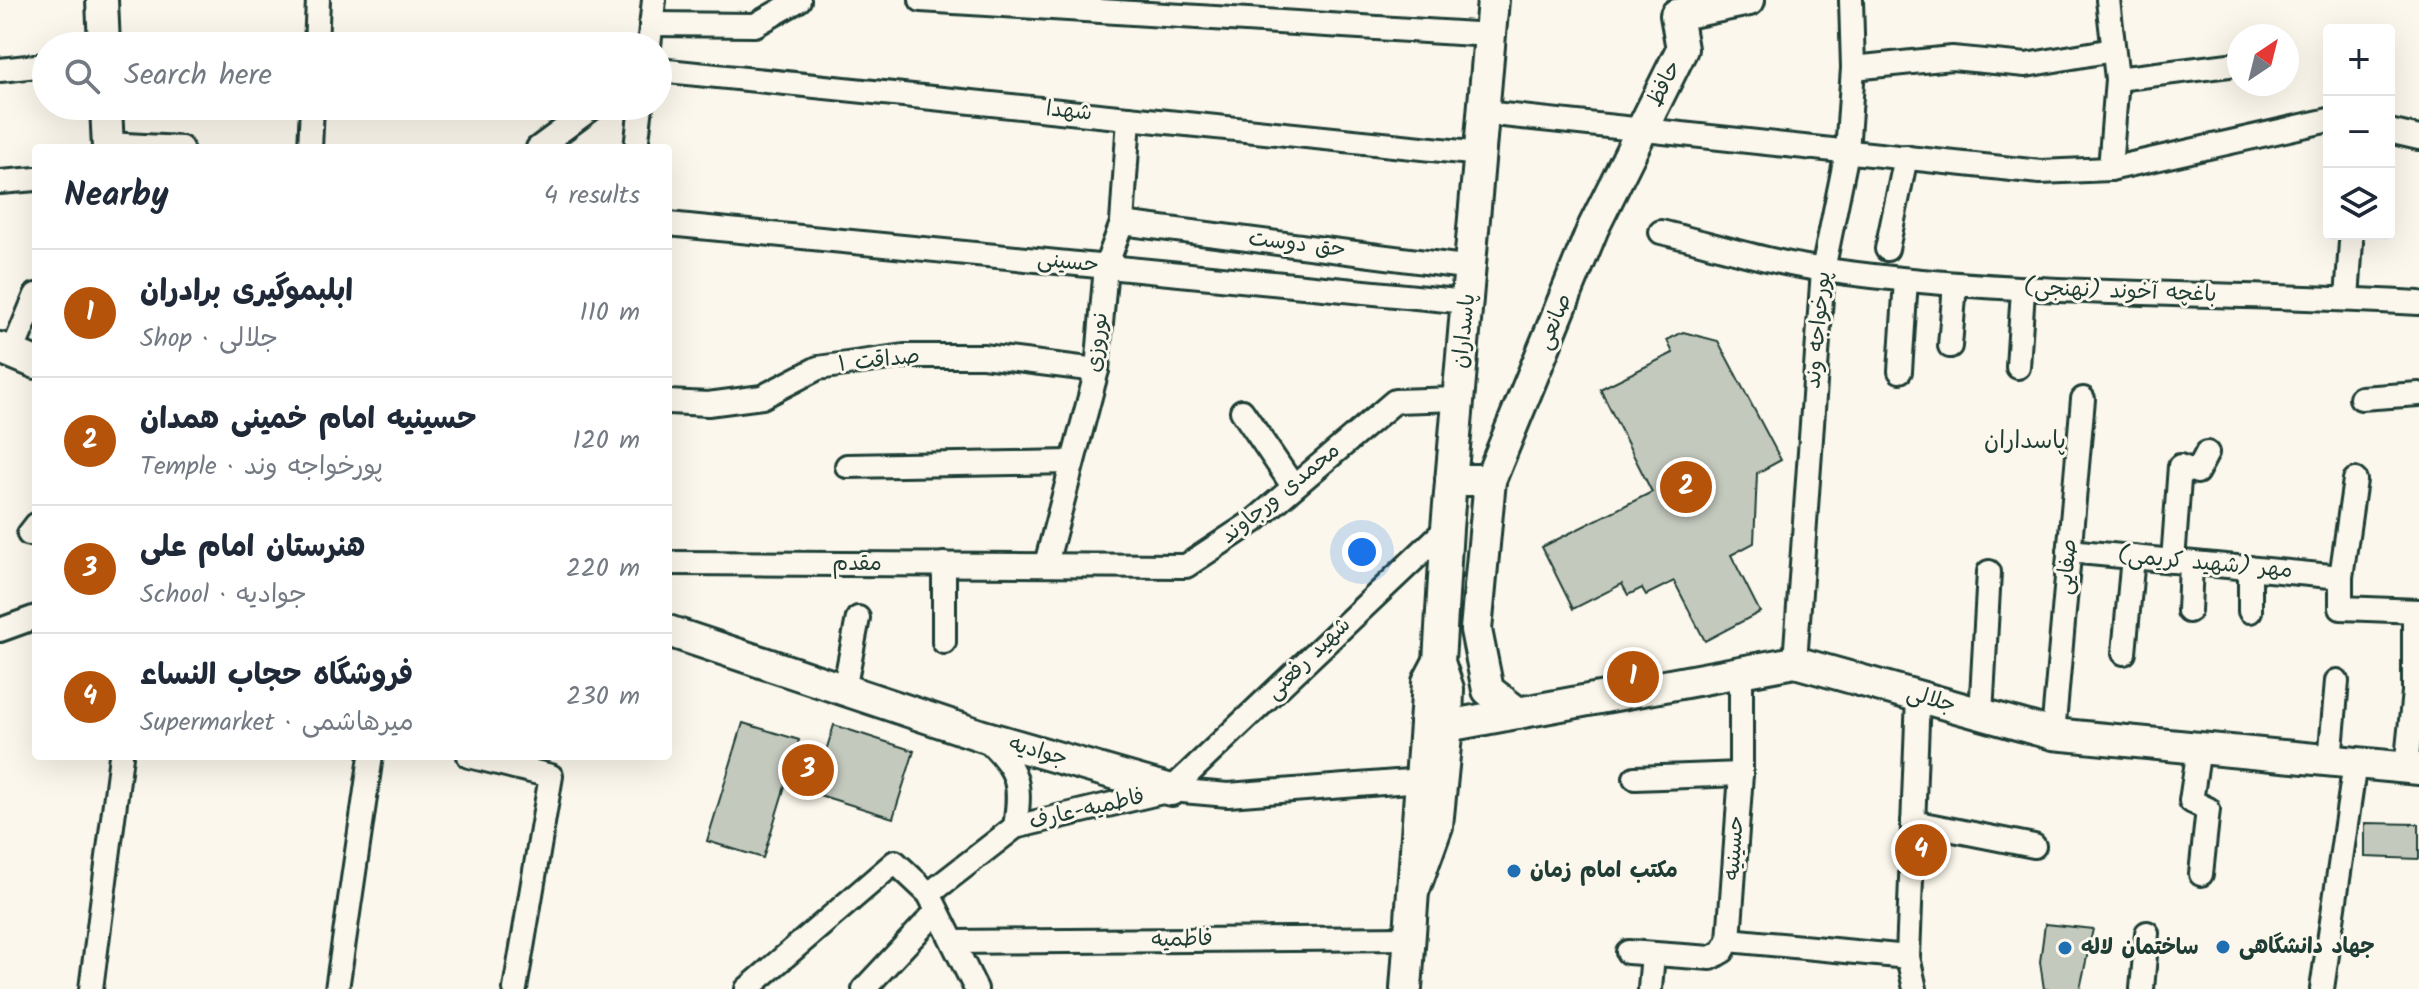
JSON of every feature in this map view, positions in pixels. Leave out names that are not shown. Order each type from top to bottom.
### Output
[{"type":"street","points":[[102,0],[103,32]]},
{"type":"street","points":[[317,32],[318,0]]},
{"type":"street","points":[[650,32],[654,0]]},
{"type":"street","points":[[672,33],[755,25],[799,0]]},
{"type":"street","points":[[921,0],[1491,35]]},
{"type":"street","name":"پاسداران","points":[[1415,887],[1437,826],[1447,726],[1448,689],[1439,662],[1447,528],[1493,0]]},
{"type":"street","name":"حافظ","points":[[1642,131],[1682,49],[1676,7],[1749,0]]},
{"type":"street","name":"پورخواجه وند","points":[[1795,662],[1823,270],[1847,152],[1853,68],[1851,0]]},
{"type":"street","points":[[2108,0],[2117,79],[2110,169]]},
{"type":"street","points":[[1853,68],[1952,58],[2026,65],[2113,50]]},
{"type":"street","points":[[2117,79],[2227,65]]},
{"type":"street","points":[[0,70],[32,67]]},
{"type":"street","name":"شهدا","points":[[672,71],[1481,154]]},
{"type":"street","points":[[1484,113],[2040,172],[2110,169],[2323,121]]},
{"type":"street","name":"نوروزی","points":[[1046,564],[1097,370],[1106,266],[1122,223],[1129,118]]},
{"type":"street","points":[[107,120],[108,144]]},
{"type":"street","points":[[310,144],[311,120]]},
{"type":"street","points":[[543,144],[576,120]]},
{"type":"street","points":[[636,144],[639,120]]},
{"type":"street","name":"صانعی","points":[[1518,713],[1488,690],[1476,630],[1490,480],[1593,228],[1642,131]]},
{"type":"street","points":[[2395,132],[2419,138]]},
{"type":"street","points":[[1887,249],[1906,157]]},
{"type":"street","points":[[0,182],[32,179]]},
{"type":"street","name":"حق دوست","points":[[1122,223],[1472,268]]},
{"type":"street","name":"حسینی","points":[[672,224],[1467,302]]},
{"type":"street","name":"باغچه آخوند (نهنجی)","points":[[1661,232],[1823,270],[1906,280],[2023,290],[2347,298],[2419,303]]},
{"type":"street","points":[[2347,298],[2351,242]]},
{"type":"street","points":[[1900,371],[1906,280]]},
{"type":"street","points":[[1950,346],[1955,284]]},
{"type":"street","points":[[2018,367],[2023,290]]},
{"type":"street","points":[[16,355],[32,307]]},
{"type":"street","name":"صداقت ۱","points":[[672,402],[708,404],[762,397],[818,368],[904,356],[983,356],[1097,370]]},
{"type":"street","points":[[2361,398],[2419,394]]},
{"type":"street","name":"محمدی ورجاوند","points":[[1046,564],[1186,566],[1254,521],[1395,401],[1458,399]]},
{"type":"street","name":"صفایی","points":[[2053,734],[2083,399]]},
{"type":"street","points":[[1242,411],[1293,486]]},
{"type":"street","points":[[2189,611],[2182,562],[2180,466],[2197,472],[2207,453]]},
{"type":"street","points":[[847,466],[1071,462]]},
{"type":"street","points":[[1451,480],[1490,480]]},
{"type":"street","points":[[2355,480],[2341,577],[2341,608],[2417,611],[2413,768]]},
{"type":"street","name":"شهید رفعتی","points":[[1171,790],[1447,528]]},
{"type":"street","name":"مهر (شهید کریمی)","points":[[2069,551],[2341,577]]},
{"type":"street","points":[[2124,653],[2133,557]]},
{"type":"street","name":"مقدم","points":[[672,563],[1046,564]]},
{"type":"street","points":[[944,564],[944,642]]},
{"type":"street","points":[[2250,568],[2250,611]]},
{"type":"street","points":[[1981,714],[1989,572]]},
{"type":"street","points":[[0,630],[32,618]]},
{"type":"street","points":[[844,690],[858,618]]},
{"type":"street","name":"جوادیه","points":[[672,632],[983,736],[1171,790],[1228,795],[1422,780]]},
{"type":"street","name":"پاسداران","points":[[1406,989],[1415,887],[1415,829],[1422,780],[1428,682],[1439,662]]},
{"type":"street","name":"جلالی","points":[[1447,726],[1795,662],[2053,734],[2413,768]]},
{"type":"street","name":"حسینیه","points":[[1729,940],[1741,774],[1741,672]]},
{"type":"street","points":[[2322,989],[2342,762],[2337,681]]},
{"type":"street","points":[[1915,989],[1908,957],[1918,696]]},
{"type":"street","points":[[983,736],[1006,758],[1017,776],[1019,799],[1015,827]]},
{"type":"street","points":[[2199,748],[2191,801],[2208,809],[2201,874]]},
{"type":"street","points":[[91,989],[120,760]]},
{"type":"street","points":[[337,989],[370,760]]},
{"type":"street","points":[[485,760],[551,776],[515,989]]},
{"type":"street","points":[[1635,778],[1741,774]]},
{"type":"street","name":"فاطمیه-عارف","points":[[864,989],[933,902],[1015,827],[1171,790]]},
{"type":"street","points":[[1913,822],[2034,846]]},
{"type":"street","points":[[747,989],[895,862],[933,902],[976,989]]},
{"type":"street","points":[[2142,989],[2147,933]]},
{"type":"street","name":"فاطمیه","points":[[953,942],[1410,938]]},
{"type":"street","points":[[1628,952],[1711,958],[1723,951],[1729,940],[1908,957]]},
{"type":"street","points":[[1650,989],[1653,954]]},
{"type":"building","points":[[1683,332],[1718,341],[1781,460],[1757,473],[1754,543],[1731,555],[1760,612],[1705,641],[1674,581],[1646,595],[1642,588],[1628,595],[1622,584],[1573,609],[1542,547],[1652,492],[1600,389],[1673,353],[1667,340]]},
{"type":"building","points":[[743,723],[799,740],[763,858],[707,841]]},
{"type":"building","points":[[834,725],[914,751],[893,818],[813,793]]},
{"type":"building","points":[[2365,823],[2419,824],[2419,859],[2365,857]]},
{"type":"building","name":"ساختمان لاله","points":[[2045,924],[2093,929],[2080,989],[2044,989],[2040,962]]},
{"type":"place","name":"حسینیه امام خمینی همدان","points":[[1686,487]]},
{"type":"place","name":"ابلبموگیری برادران","points":[[1633,677]]},
{"type":"place","name":"هنرستان امام علی","points":[[808,770]]},
{"type":"place","name":"فروشگاه حجاب النساء","points":[[1921,850]]},
{"type":"place","name":"مکتب امام زمان","points":[[1514,871]]},
{"type":"place","name":"جهاد دانشگاهی","points":[[2223,947]]},
{"type":"place","name":"ساختمان لاله","points":[[2065,948]]},
{"type":"district","name":"پاسداران","points":[[2025,441]]}]
